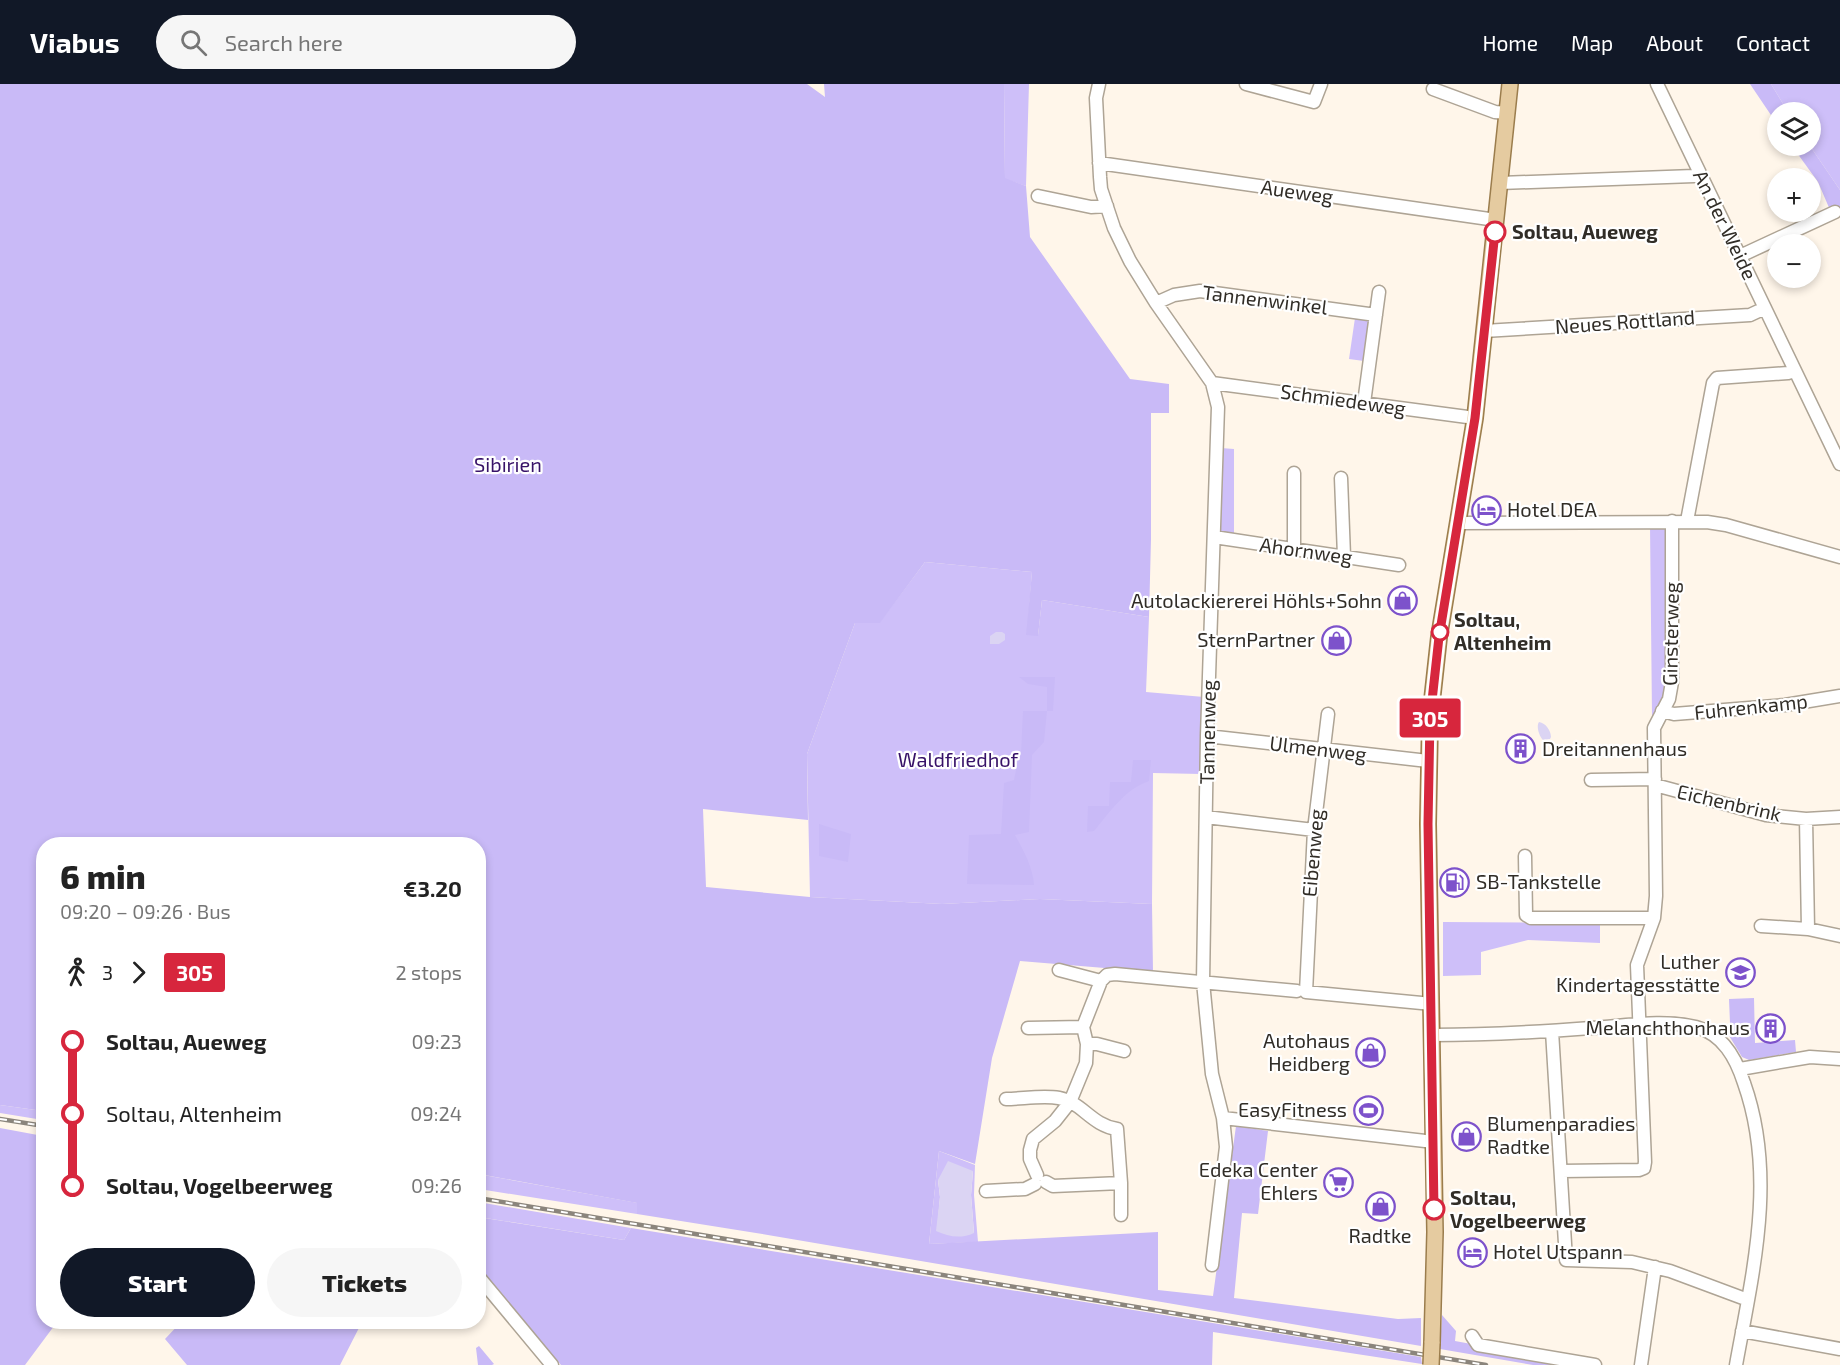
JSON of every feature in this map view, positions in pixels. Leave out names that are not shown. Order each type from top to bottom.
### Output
[{"type":"main road","points":[[1431,1365],[1435,1232],[1428,761],[1432,692],[1475,418],[1510,84]]},
{"type":"street","name":"Tannenweg","points":[[1099,84],[1096,98],[1100,183],[1114,228],[1130,261],[1156,303],[1212,383],[1218,407],[1207,736],[1203,982],[1212,1074],[1223,1118],[1226,1147],[1212,1265]]},
{"type":"street","points":[[1246,84],[1314,102],[1321,84]]},
{"type":"street","name":"An der Weide","points":[[1657,84],[1840,464]]},
{"type":"street","points":[[1433,89],[1495,112],[1507,113]]},
{"type":"street","name":"Aueweg","points":[[1099,163],[1496,220]]},
{"type":"street","points":[[1500,183],[1596,181],[1700,175]]},
{"type":"street","points":[[1038,196],[1091,207],[1107,206]]},
{"type":"street","points":[[1740,256],[1835,212]]},
{"type":"street","name":"Tannenwinkel","points":[[1156,303],[1174,295],[1200,291],[1376,315]]},
{"type":"street","points":[[1364,402],[1379,292]]},
{"type":"street","name":"Neues Rottland","points":[[1484,331],[1750,315],[1765,308]]},
{"type":"street","points":[[1687,521],[1713,383],[1717,378],[1795,371]]},
{"type":"street","name":"Schmiedeweg","points":[[1212,383],[1475,418]]},
{"type":"street","points":[[1294,472],[1294,549]]},
{"type":"street","points":[[1341,478],[1344,556]]},
{"type":"street","name":"Ginsterweg","points":[[1561,1171],[1644,1168],[1637,965],[1654,918],[1656,896],[1654,728],[1669,699],[1672,682],[1672,521]]},
{"type":"street","points":[[1458,523],[1707,522],[1726,525],[1840,557]]},
{"type":"street","name":"Ahornweg","points":[[1214,537],[1399,565]]},
{"type":"street","name":"Fuhrenkamp","points":[[1662,711],[1674,714],[1785,705],[1840,696]]},
{"type":"street","name":"Eibenweg","points":[[1301,991],[1308,928],[1314,830],[1328,714]]},
{"type":"street","name":"Ulmenweg","points":[[1207,736],[1428,761]]},
{"type":"street","points":[[1591,780],[1655,782]]},
{"type":"street","name":"Eichenbrink","points":[[1655,782],[1766,815],[1806,819],[1840,817]]},
{"type":"street","points":[[1206,817],[1314,830]]},
{"type":"street","points":[[1806,819],[1808,929]]},
{"type":"street","points":[[1525,856],[1526,915],[1531,918],[1654,918]]},
{"type":"street","points":[[1761,926],[1808,929],[1840,936]]},
{"type":"street","points":[[1059,970],[1101,981]]},
{"type":"street","points":[[1121,1184],[1053,1186],[1039,1180],[1030,1159],[1033,1139],[1055,1121],[1070,1102],[1086,1063],[1087,1044],[1083,1027],[1101,981],[1107,975],[1432,1004]]},
{"type":"street","points":[[1432,1035],[1666,1024],[1696,1028],[1716,1037],[1732,1053],[1751,1102],[1760,1149],[1761,1202],[1756,1251],[1736,1365]]},
{"type":"street","points":[[1028,1029],[1083,1027]]},
{"type":"street","points":[[1552,1031],[1566,1260],[1609,1260],[1655,1267],[1748,1300]]},
{"type":"street","points":[[1087,1044],[1097,1044],[1124,1051]]},
{"type":"street","points":[[1740,1069],[1810,1057],[1840,1059]]},
{"type":"street","points":[[1006,1099],[1059,1098],[1070,1102],[1105,1127],[1117,1129],[1121,1215]]},
{"type":"street","points":[[1223,1118],[1434,1142]]},
{"type":"street","points":[[986,1191],[1025,1189],[1039,1180]]},
{"type":"street","points":[[1641,1365],[1655,1267]]},
{"type":"street","points":[[486,1286],[552,1365]]},
{"type":"street","points":[[1742,1331],[1840,1349]]},
{"type":"street","points":[[1472,1336],[1478,1345],[1595,1365]]},
{"type":"green space","name":"Sibirien","points":[[0,84],[807,84],[825,97],[824,84],[1004,84],[1005,178],[1026,186],[1030,237],[1130,379],[1169,384],[1169,413],[1151,413],[1149,617],[1042,600],[1038,636],[1026,635],[1032,572],[925,562],[880,623],[855,623],[807,754],[808,820],[703,809],[706,887],[810,897],[942,904],[1040,899],[1152,904],[1153,972],[1020,961],[992,1058],[975,1164],[939,1151],[929,1244],[1158,1232],[1158,1290],[1213,1296],[1236,1126],[1268,1131],[1258,1214],[1242,1213],[1234,1298],[1398,1319],[1421,1318],[1421,1346],[637,1214],[637,1203],[486,1175],[486,837],[36,837],[36,1110],[0,1105]]},
{"type":"green space","points":[[1004,84],[1029,84],[1026,186],[1005,179]]},
{"type":"green space","points":[[1750,84],[1771,84],[1782,102],[1767,102],[1767,109]]},
{"type":"green space","points":[[1771,84],[1840,84],[1840,190],[1817,156],[1821,156],[1821,102],[1782,102]]},
{"type":"green space","points":[[1799,156],[1817,156],[1840,190],[1840,208],[1830,210],[1821,189],[1821,168],[1808,168]]},
{"type":"green space","points":[[1355,318],[1369,320],[1364,361],[1349,359]]},
{"type":"green space","points":[[1221,448],[1234,449],[1234,535],[1218,532]]},
{"type":"green space","points":[[1650,525],[1662,525],[1668,530],[1669,689],[1652,717]]},
{"type":"green space","name":"Waldfriedhof","points":[[925,562],[1032,572],[1027,635],[1038,635],[1042,600],[1149,617],[1146,692],[1204,697],[1201,774],[1153,773],[1152,904],[1040,899],[942,904],[810,897],[807,754],[855,623],[880,622]]},
{"type":"green space","points":[[1019,677],[1055,677],[1053,711],[1047,711],[1047,687],[1028,684]]},
{"type":"green space","points":[[1023,711],[1047,711],[1044,742],[1032,755],[1029,832],[1015,835],[1030,865],[1034,885],[967,884],[969,835],[1001,834],[1004,783],[1014,780],[1021,754]]},
{"type":"green space","points":[[1133,760],[1151,760],[1149,781],[1125,795],[1094,831],[1087,832],[1088,806],[1109,806],[1110,782],[1131,782]]},
{"type":"green space","points":[[819,824],[851,834],[848,862],[819,856]]},
{"type":"green space","points":[[1443,922],[1600,923],[1600,943],[1528,940],[1481,952],[1481,975],[1443,976]]},
{"type":"green space","points":[[1754,998],[1755,1043],[1795,1040],[1796,1052],[1749,1060],[1742,1057],[1725,1029],[1730,1023],[1729,999]]},
{"type":"green space","points":[[0,1105],[36,1110],[36,1119],[0,1113]]},
{"type":"green space","points":[[0,1128],[36,1135],[36,1329],[52,1329],[25,1365],[0,1365]]},
{"type":"green space","points":[[939,1151],[975,1165],[974,1195],[978,1242],[929,1244]],"holes":[[[973,1171],[971,1195],[974,1233],[937,1231],[940,1197],[938,1180]]]},
{"type":"green space","points":[[486,1175],[638,1203],[637,1214],[486,1190]]},
{"type":"green space","points":[[486,1203],[631,1228],[624,1240],[486,1218]]},
{"type":"green space","points":[[486,1218],[624,1240],[631,1228],[1421,1357],[1422,1364],[1213,1332],[1212,1365],[561,1365],[486,1276]]},
{"type":"green space","points":[[1442,1315],[1456,1331],[1455,1341],[1586,1365],[1533,1365],[1440,1349]]},
{"type":"green space","points":[[174,1329],[358,1329],[340,1365],[187,1365],[165,1339]]},
{"type":"green space","points":[[479,1346],[494,1364],[478,1365],[476,1348]]},
{"type":"shaded area","points":[[996,632],[1005,634],[1005,640],[999,644],[990,644],[990,636]]},
{"type":"shaded area","points":[[1539,722],[1548,728],[1550,739],[1543,740],[1539,734]]},
{"type":"shaded area","points":[[948,1161],[973,1171],[971,1195],[974,1233],[969,1235],[946,1235],[936,1231],[940,1197],[938,1180]]},
{"type":"railway","points":[[0,1119],[36,1125]]},
{"type":"railway","points":[[486,1199],[1486,1365]]},
{"type":"bus line","name":"305","points":[[1434,1209],[1428,824],[1430,719],[1439,637],[1475,418],[1495,232]]},
{"type":"place","name":"Soltau, Aueweg","points":[[1495,232]]},
{"type":"place","name":"Hotel DEA","points":[[1486,510]]},
{"type":"place","name":"Autolackiererei Höhls+Sohn","points":[[1403,601]]},
{"type":"place","name":"Soltau, Altenheim","points":[[1440,632]]},
{"type":"place","name":"SternPartner","points":[[1336,640]]},
{"type":"place","name":"Dreitannenhaus","points":[[1521,749]]},
{"type":"place","name":"SB-Tankstelle","points":[[1455,882]]},
{"type":"place","name":"Luther Kindertagesstätte","points":[[1741,973]]},
{"type":"place","name":"Melanchthonhaus","points":[[1771,1028]]},
{"type":"place","name":"Autohaus Heidberg","points":[[1371,1052]]},
{"type":"place","name":"EasyFitness","points":[[1368,1110]]},
{"type":"place","name":"Blumenparadies Radtke","points":[[1466,1136]]},
{"type":"place","name":"Edeka Center Ehlers","points":[[1339,1182]]},
{"type":"place","name":"Radtke","points":[[1380,1206]]},
{"type":"place","name":"Soltau, Vogelbeerweg","points":[[1434,1209]]},
{"type":"place","name":"Hotel Utspann","points":[[1472,1252]]}]
